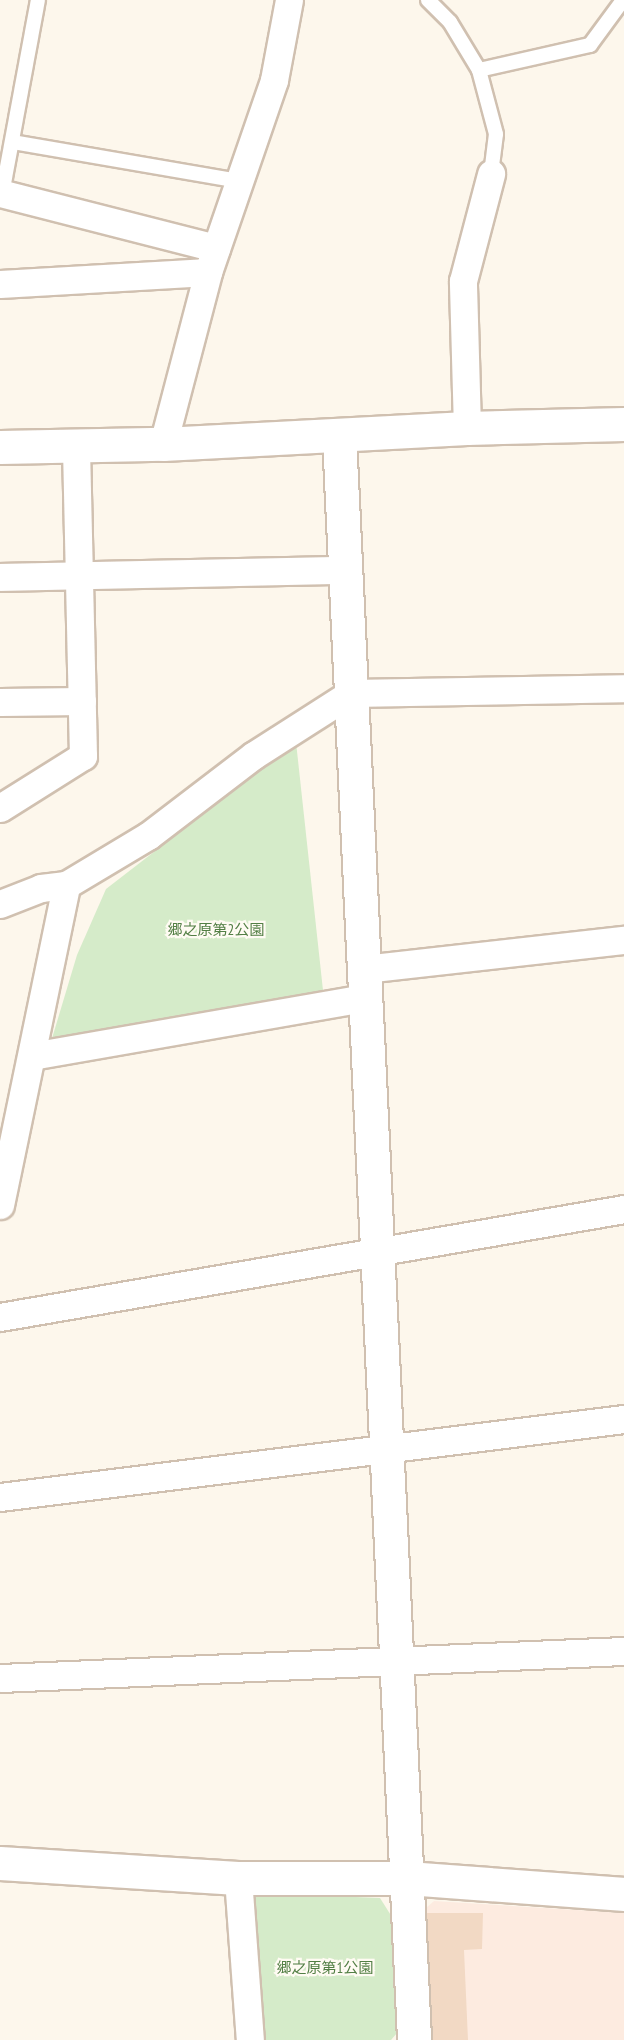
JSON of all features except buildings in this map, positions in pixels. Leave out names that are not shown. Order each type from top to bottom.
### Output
[{"type":"street","points":[[163,444],[212,260],[274,80],[289,0]]},
{"type":"street","points":[[467,428],[463,280],[491,174]]},
{"type":"street","points":[[1,194],[212,260]]},
{"type":"street","points":[[0,284],[212,260]]},
{"type":"street","points":[[0,447],[163,444],[467,428],[624,424]]},
{"type":"street","points":[[339,436],[414,2040]]},
{"type":"street","points":[[0,808],[83,756],[76,445]]},
{"type":"street","points":[[0,577],[345,570]]},
{"type":"street","points":[[0,904],[41,888],[66,885],[148,836],[254,755],[351,693],[624,688]]},
{"type":"street","points":[[0,702],[82,701]]},
{"type":"street","points":[[0,1205],[66,885]]},
{"type":"street","points":[[32,1056],[364,984],[624,940]]},
{"type":"street","points":[[0,1317],[624,1209]]},
{"type":"street","points":[[0,1497],[624,1419]]},
{"type":"street","points":[[0,1678],[624,1651]]},
{"type":"street","points":[[0,1863],[238,1878],[407,1878],[624,1894]]},
{"type":"street","points":[[238,1878],[250,2040]]},
{"type":"lane","points":[[1,194],[39,0]]},
{"type":"lane","points":[[428,0],[450,22],[479,70],[496,134],[491,174]]},
{"type":"lane","points":[[479,70],[590,45],[623,0]]},
{"type":"lane","points":[[13,142],[239,181]]},
{"type":"shaded area","points":[[434,1901],[624,1913],[624,2040],[430,2040],[426,1908]]},
{"type":"green space","name":"郷之原第2公園","points":[[296,742],[326,1018],[50,1045],[77,955],[106,889]]},
{"type":"green space","name":"郷之原第1公園","points":[[257,1893],[380,1898],[392,1917],[397,2033],[391,2040],[261,2040],[250,1902]]}]
